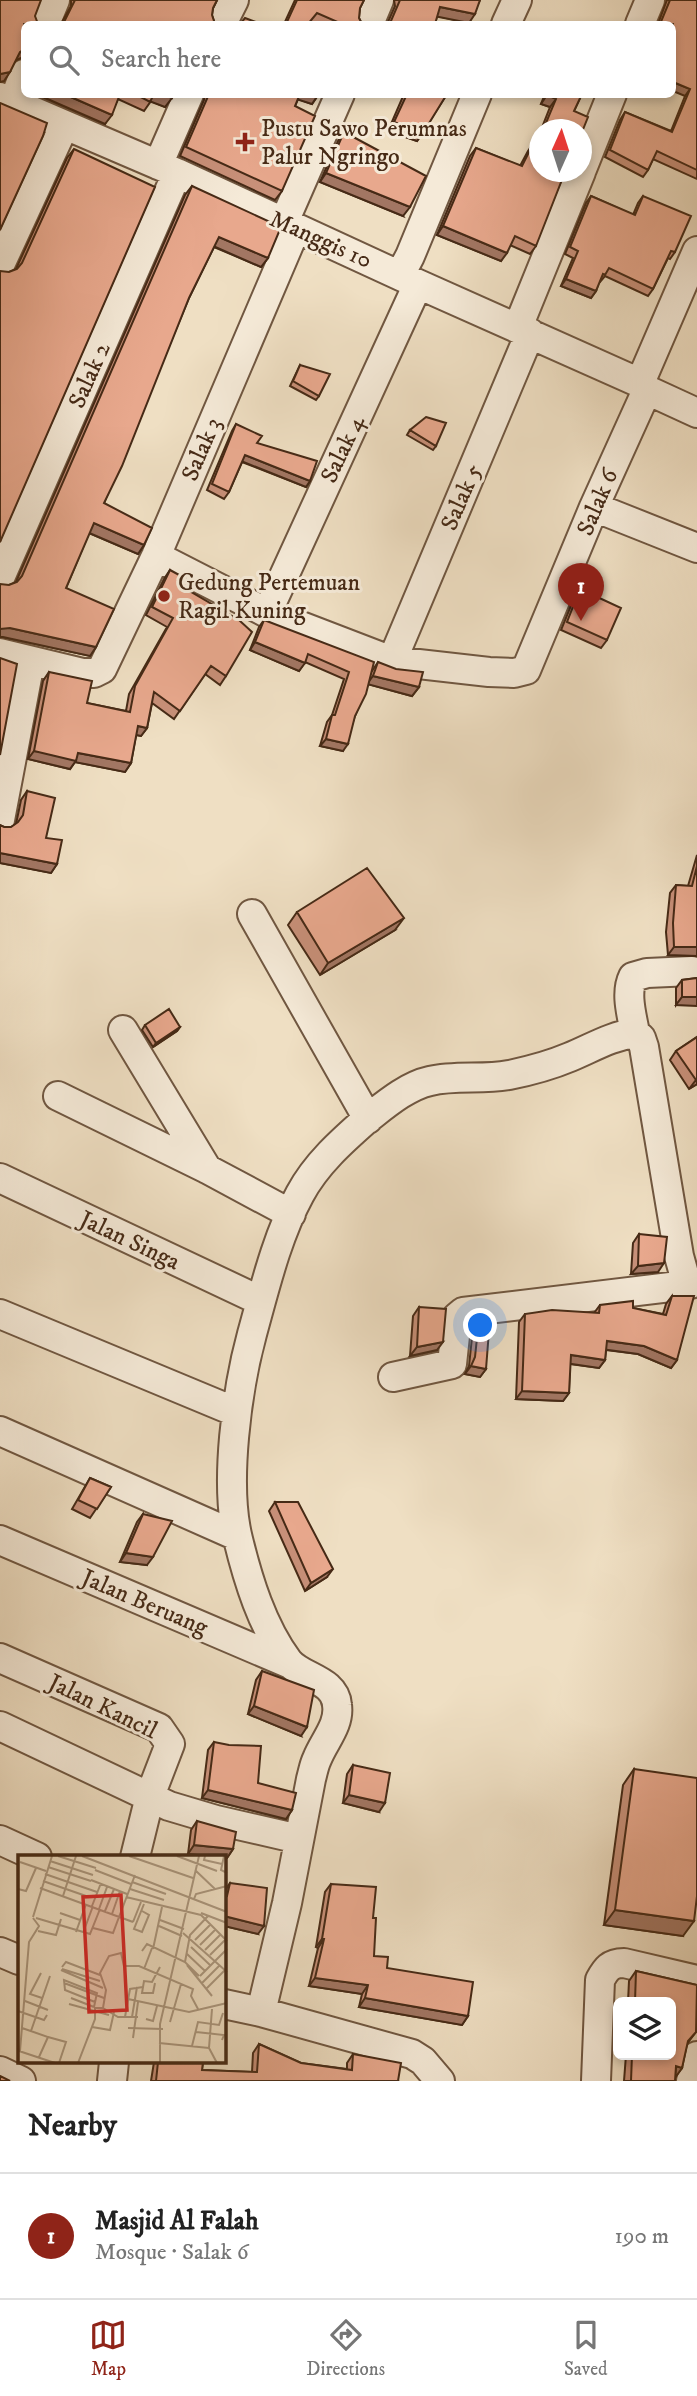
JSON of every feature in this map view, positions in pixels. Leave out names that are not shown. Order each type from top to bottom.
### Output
[{"type":"street","points":[[46,21],[55,0]]},
{"type":"street","points":[[224,21],[234,0]]},
{"type":"street","points":[[370,21],[379,0]]},
{"type":"street","points":[[507,21],[517,0]]},
{"type":"street","points":[[641,21],[650,0]]},
{"type":"street","points":[[6,100],[21,78]]},
{"type":"street","name":"Salak 2","points":[[0,578],[168,169],[188,98]]},
{"type":"street","name":"Salak 3","points":[[30,662],[83,673],[94,673],[102,669],[156,556],[338,98]]},
{"type":"street","name":"Salak 4","points":[[267,613],[409,279],[410,256],[475,98]]},
{"type":"street","name":"Salak 5","points":[[592,143],[610,98]]},
{"type":"street","name":"Manggis 10","points":[[6,100],[168,169],[524,330],[697,413]]},
{"type":"street","points":[[0,265],[64,126]]},
{"type":"street","name":"Salak 5","points":[[392,661],[524,330],[577,182]]},
{"type":"street","name":"Salak 6","points":[[392,661],[514,673],[526,670],[695,263]]},
{"type":"street","points":[[594,507],[697,548]]},
{"type":"street","points":[[156,556],[267,613],[392,661]]},
{"type":"street","points":[[0,653],[30,662],[0,820]]},
{"type":"street","points":[[252,914],[368,1119]]},
{"type":"street","points":[[393,1377],[452,1364],[457,1317],[463,1312],[692,1284],[679,1256],[644,1047],[641,1038],[635,1033],[630,983],[633,977],[647,973],[692,971]]},
{"type":"street","points":[[123,1030],[207,1169]]},
{"type":"street","points":[[290,1664],[262,1612],[237,1536],[233,1485],[236,1412],[248,1347],[261,1301],[300,1193],[324,1160],[368,1119],[396,1098],[428,1081],[510,1075],[570,1057],[613,1038],[635,1033]]},
{"type":"street","points":[[58,1096],[207,1169],[291,1214]]},
{"type":"street","name":"Jalan Singa","points":[[0,1178],[261,1301]]},
{"type":"street","points":[[0,1314],[236,1412]]},
{"type":"street","points":[[0,1431],[237,1536]]},
{"type":"street","name":"Jalan Beruang","points":[[0,1540],[290,1664],[329,1688],[338,1704],[335,1726],[317,1759],[311,1779],[261,2012]]},
{"type":"street","name":"Jalan Kancil","points":[[0,1658],[159,1728],[170,1744],[150,1796],[135,1855]]},
{"type":"street","points":[[0,1726],[169,1806],[194,1815],[299,1839]]},
{"type":"street","points":[[0,1840],[33,1855]]},
{"type":"street","points":[[0,1952],[18,1960]]},
{"type":"street","points":[[596,2081],[600,1980],[605,1970],[611,1965],[624,1963],[697,1980]]},
{"type":"street","points":[[226,2004],[412,2054],[423,2061],[440,2081]]},
{"type":"street","points":[[691,2081],[697,2056]]},
{"type":"street","points":[[0,2071],[21,2081]]},
{"type":"building","points":[[0,0],[41,0],[35,16],[37,21],[21,21],[21,52],[10,72],[0,74]]},
{"type":"building","points":[[75,0],[217,0],[212,15],[214,21],[64,21]]},
{"type":"building","points":[[297,0],[364,0],[360,8],[360,21],[335,21],[317,13],[310,21],[287,21]]},
{"type":"building","points":[[400,0],[480,0],[475,14],[440,7],[436,21],[391,21]]},
{"type":"building","points":[[670,0],[697,0],[697,170],[657,151],[648,170],[610,150],[625,112],[672,132],[690,89],[676,83],[676,21],[661,21]]},
{"type":"building","points":[[73,98],[118,98],[112,115]]},
{"type":"building","name":"Pustu Sawo Perumnas Palur Ngringo","points":[[207,98],[298,98],[295,106],[315,116],[282,191],[186,147]]},
{"type":"building","points":[[405,98],[445,98],[423,133],[394,122]]},
{"type":"building","points":[[554,98],[580,98],[574,111],[588,117],[587,119],[548,119]]},
{"type":"building","points":[[0,103],[47,123],[0,230]]},
{"type":"building","points":[[344,132],[426,176],[410,207],[326,173]]},
{"type":"building","points":[[476,148],[522,166],[529,152],[529,182],[561,182],[536,246],[515,236],[507,253],[443,226]]},
{"type":"building","points":[[74,149],[155,187],[0,542],[0,271],[9,272],[22,263]]},
{"type":"building","points":[[192,186],[281,227],[268,258],[219,237],[189,298],[122,466],[104,503],[152,528],[144,545],[94,523],[66,588],[114,609],[96,647],[10,628],[0,629],[0,584],[9,585],[22,576]]},
{"type":"building","points":[[591,196],[635,215],[643,196],[691,216],[675,252],[671,251],[653,289],[609,268],[605,275],[603,274],[596,291],[566,279],[578,251],[570,247]]},
{"type":"building","points":[[300,365],[330,374],[319,396],[293,381]]},
{"type":"building","points":[[426,417],[446,423],[436,446],[410,430]]},
{"type":"building","points":[[236,424],[262,436],[257,443],[317,461],[310,481],[245,455],[229,492],[212,484]]},
{"type":"building","points":[[170,570],[192,582],[188,590],[239,620],[252,632],[226,676],[211,666],[180,711],[154,692],[147,728],[138,726],[131,763],[78,753],[76,761],[34,751],[49,672],[92,681],[87,703],[130,712],[135,686],[173,618],[152,607]]},
{"type":"building","points":[[580,589],[621,608],[607,640],[567,622]]},
{"type":"building","points":[[264,620],[374,662],[348,744],[326,739],[332,715],[335,715],[349,672],[308,654],[305,663],[255,642]]},
{"type":"building","points":[[0,658],[17,664],[0,755]]},
{"type":"building","points":[[378,662],[396,669],[423,672],[419,687],[373,676]]},
{"type":"building","points":[[27,791],[55,798],[46,838],[62,840],[57,864],[0,853],[0,825],[11,827],[18,822],[23,815]]},
{"type":"building","points":[[697,866],[697,947],[674,947],[676,885],[692,886]]},
{"type":"building","points":[[367,868],[404,918],[328,963],[297,912]]},
{"type":"building","points":[[697,978],[697,997],[682,997],[682,980]]},
{"type":"building","points":[[169,1009],[180,1027],[156,1043],[145,1025]]},
{"type":"building","points":[[697,1037],[697,1079],[696,1080],[676,1051]]},
{"type":"building","points":[[639,1234],[667,1237],[664,1263],[638,1266]]},
{"type":"building","points":[[672,1296],[694,1296],[677,1360],[644,1346],[607,1341],[605,1360],[571,1355],[569,1393],[522,1391],[525,1314],[552,1310],[599,1313],[600,1305],[633,1301],[633,1308],[666,1315]]},
{"type":"building","points":[[419,1307],[446,1309],[443,1342],[417,1347]]},
{"type":"building","points":[[490,1318],[486,1369],[471,1366],[475,1357],[479,1319]]},
{"type":"building","points":[[90,1478],[111,1487],[97,1509],[78,1500]]},
{"type":"building","points":[[275,1502],[298,1502],[333,1569],[311,1583]]},
{"type":"building","points":[[143,1514],[172,1521],[153,1557],[126,1553]]},
{"type":"building","points":[[262,1671],[314,1690],[307,1727],[254,1706]]},
{"type":"building","points":[[214,1742],[261,1746],[258,1783],[296,1793],[292,1810],[208,1790]]},
{"type":"building","points":[[353,1765],[390,1773],[385,1803],[349,1795]]},
{"type":"building","points":[[634,1769],[697,1778],[697,1896],[694,1921],[615,1910]]},
{"type":"building","points":[[197,1821],[236,1832],[233,1849],[194,1845]]},
{"type":"building","points":[[230,1883],[267,1888],[264,1926],[226,1916]]},
{"type":"building","points":[[331,1884],[376,1887],[373,1918],[376,1918],[374,1956],[388,1957],[387,1968],[473,1982],[468,2016],[365,1998],[368,1985],[315,1978],[324,1939]]},
{"type":"building","points":[[636,1971],[697,1985],[696,2032],[688,2041],[682,2068],[676,2066],[675,2081],[631,2081],[632,2060],[676,2060],[676,1997],[635,1997]]},
{"type":"building","points":[[259,2044],[301,2063],[352,2070],[353,2054],[401,2063],[398,2081],[156,2081],[158,2064],[203,2064],[202,2070],[257,2072]]},
{"type":"place","name":"Pustu Sawo Perumnas Palur Ngringo","points":[[245,142]]},
{"type":"place","name":"Gedung Pertemuan Ragil Kuning","points":[[164,596]]},
{"type":"place","name":"Masjid Al Falah","points":[[581,621]]}]
